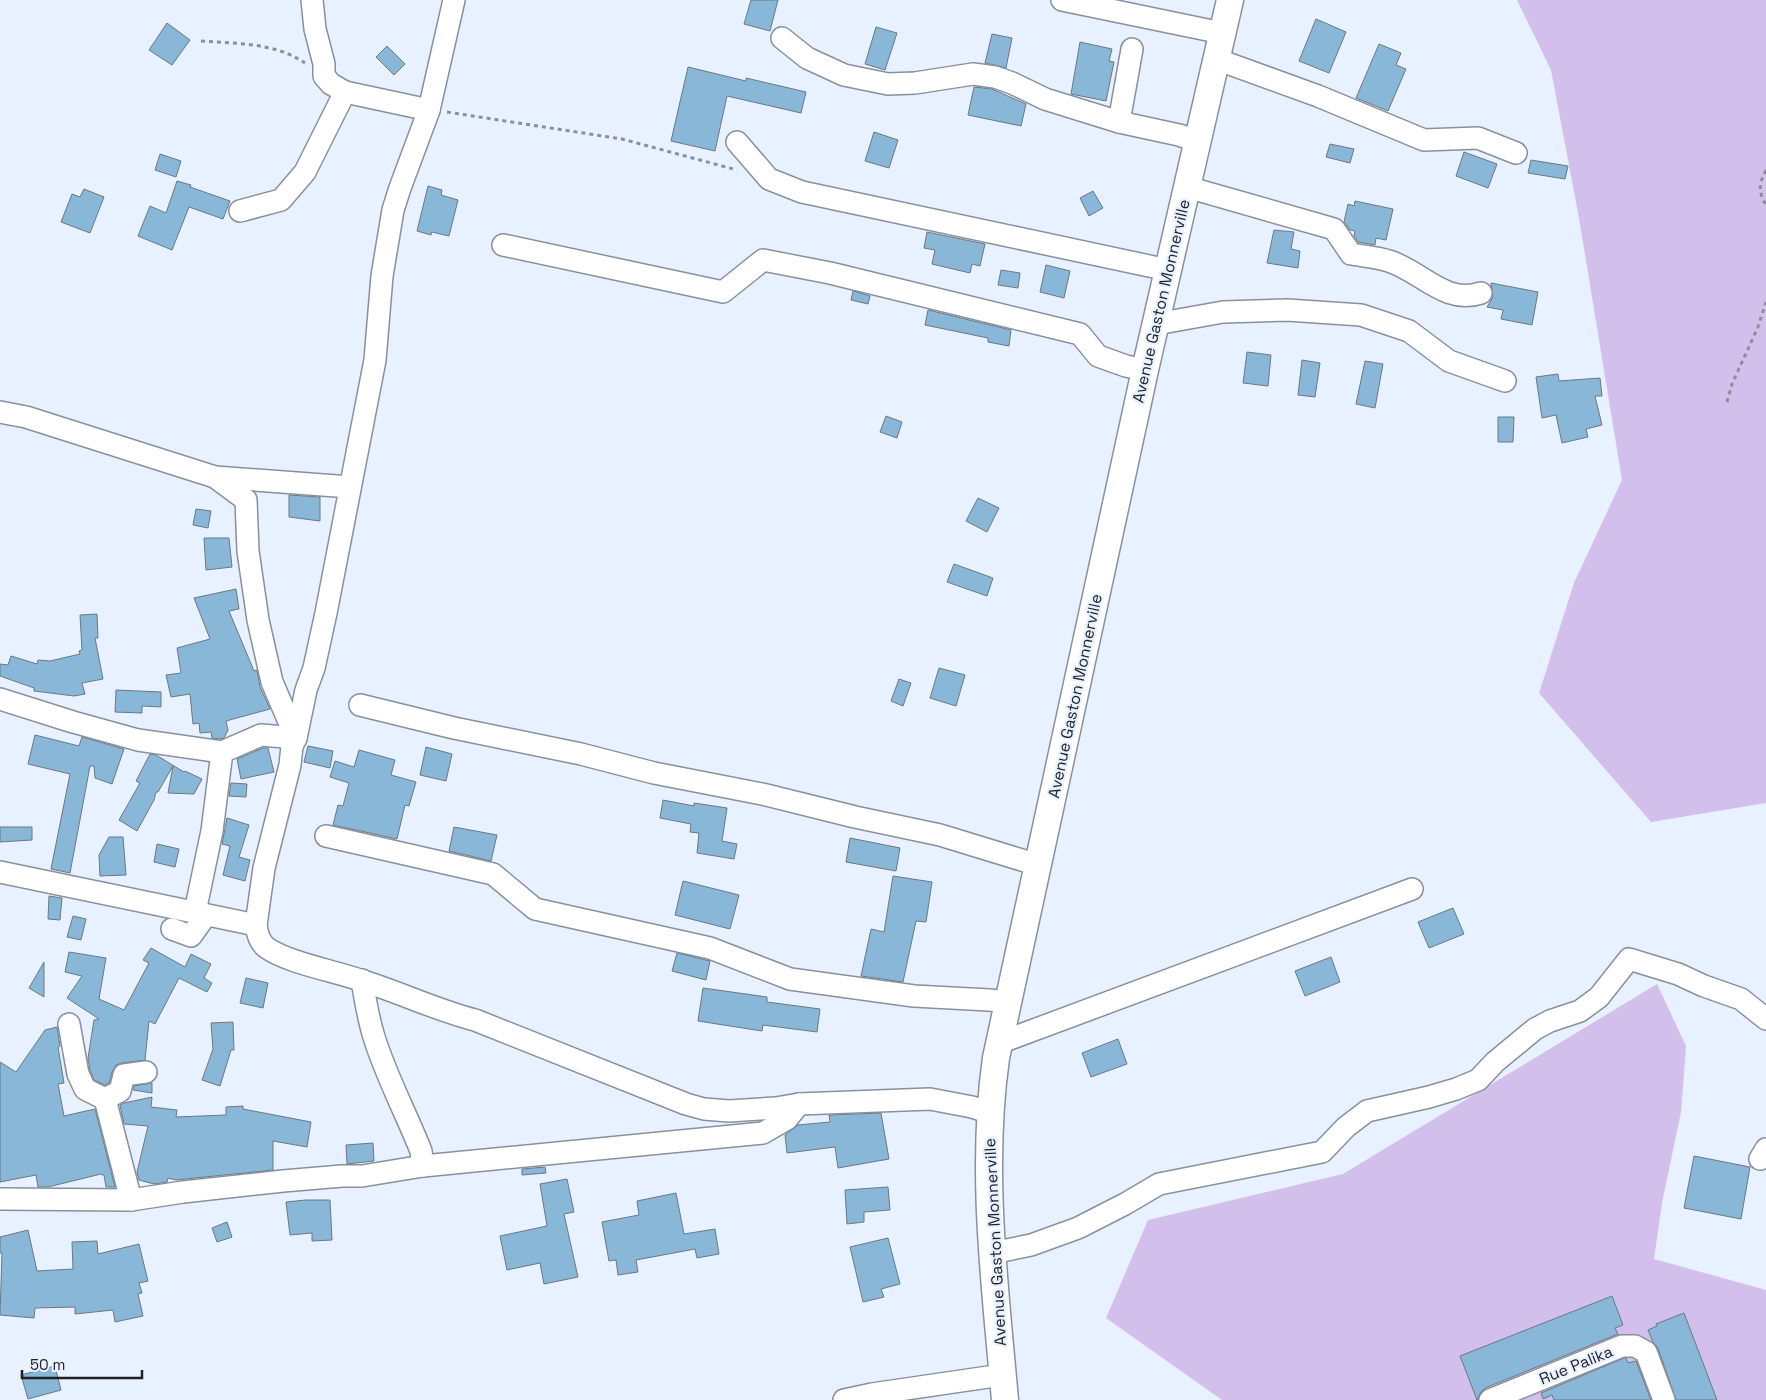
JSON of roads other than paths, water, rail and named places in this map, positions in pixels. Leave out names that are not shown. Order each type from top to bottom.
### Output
[{"type":"main road","name":"Avenue Gaston Monnerville","points":[[1004,1388],[992,1252],[990,1162],[992,1086],[999,1043],[1145,370],[1230,0]]},
{"type":"street","points":[[312,0],[315,29],[324,64],[324,76],[332,84],[345,92],[429,110]]},
{"type":"street","points":[[454,0],[429,110],[393,210],[382,276],[375,360],[326,613],[296,738],[292,746],[290,765],[264,868],[256,925],[257,933],[265,947],[279,955],[362,980],[444,1012],[487,1024],[686,1104],[704,1109],[729,1111],[776,1108],[799,1104],[930,1100],[972,1107],[991,1113]]},
{"type":"street","points":[[1062,0],[1222,33]]},
{"type":"street","points":[[782,38],[807,58],[844,75],[888,84],[915,83],[973,74],[995,77],[1045,99],[1119,122],[1179,135],[1197,141]]},
{"type":"street","points":[[1119,122],[1132,49]]},
{"type":"street","points":[[1216,59],[1318,96],[1424,140],[1478,138],[1516,153]]},
{"type":"street","points":[[240,211],[281,200],[305,172],[345,92]]},
{"type":"street","points":[[737,142],[769,178],[802,192],[1168,270]]},
{"type":"street","points":[[1187,187],[1334,228],[1351,254],[1390,261],[1446,293],[1461,296],[1481,293]]},
{"type":"street","points":[[503,245],[723,292],[763,260],[820,271],[1080,334],[1098,356],[1126,366],[1145,370]]},
{"type":"street","points":[[1156,324],[1224,312],[1287,310],[1361,315],[1410,330],[1449,360],[1505,381]]},
{"type":"street","points":[[0,412],[26,417],[215,477],[350,487]]},
{"type":"street","points":[[215,477],[246,500],[248,551],[258,620],[272,682],[296,738]]},
{"type":"street","points":[[0,699],[138,740],[222,752],[261,735],[296,738]]},
{"type":"street","points":[[360,705],[454,728],[581,754],[654,773],[762,794],[855,817],[940,835],[1038,865]]},
{"type":"street","points":[[172,929],[191,936],[200,913],[222,752]]},
{"type":"street","points":[[326,836],[493,874],[535,909],[710,948],[790,979],[914,996],[1008,1002]]},
{"type":"street","points":[[0,872],[256,925]]},
{"type":"street","points":[[999,1043],[1412,889]]},
{"type":"street","points":[[992,1252],[1031,1246],[1078,1228],[1159,1184],[1322,1152],[1346,1127],[1367,1111],[1429,1097],[1478,1080],[1495,1062],[1535,1029],[1550,1021],[1580,1012],[1599,996],[1629,959],[1678,974],[1704,986],[1741,998],[1766,1019]]},
{"type":"street","points":[[362,980],[373,1036],[421,1151],[423,1166]]},
{"type":"street","points":[[69,1024],[78,1074],[85,1089],[105,1099],[131,1200]]},
{"type":"street","points":[[105,1099],[120,1091],[124,1074],[146,1072]]},
{"type":"street","points":[[0,1199],[131,1200],[282,1180],[362,1176],[423,1166],[762,1133],[787,1119],[799,1104]]},
{"type":"street","name":"Rue Palika","points":[[1490,1400],[1530,1392],[1541,1378],[1622,1346],[1635,1346],[1646,1352],[1664,1400]]},
{"type":"street","points":[[844,1400],[872,1394],[1004,1388]]}]
